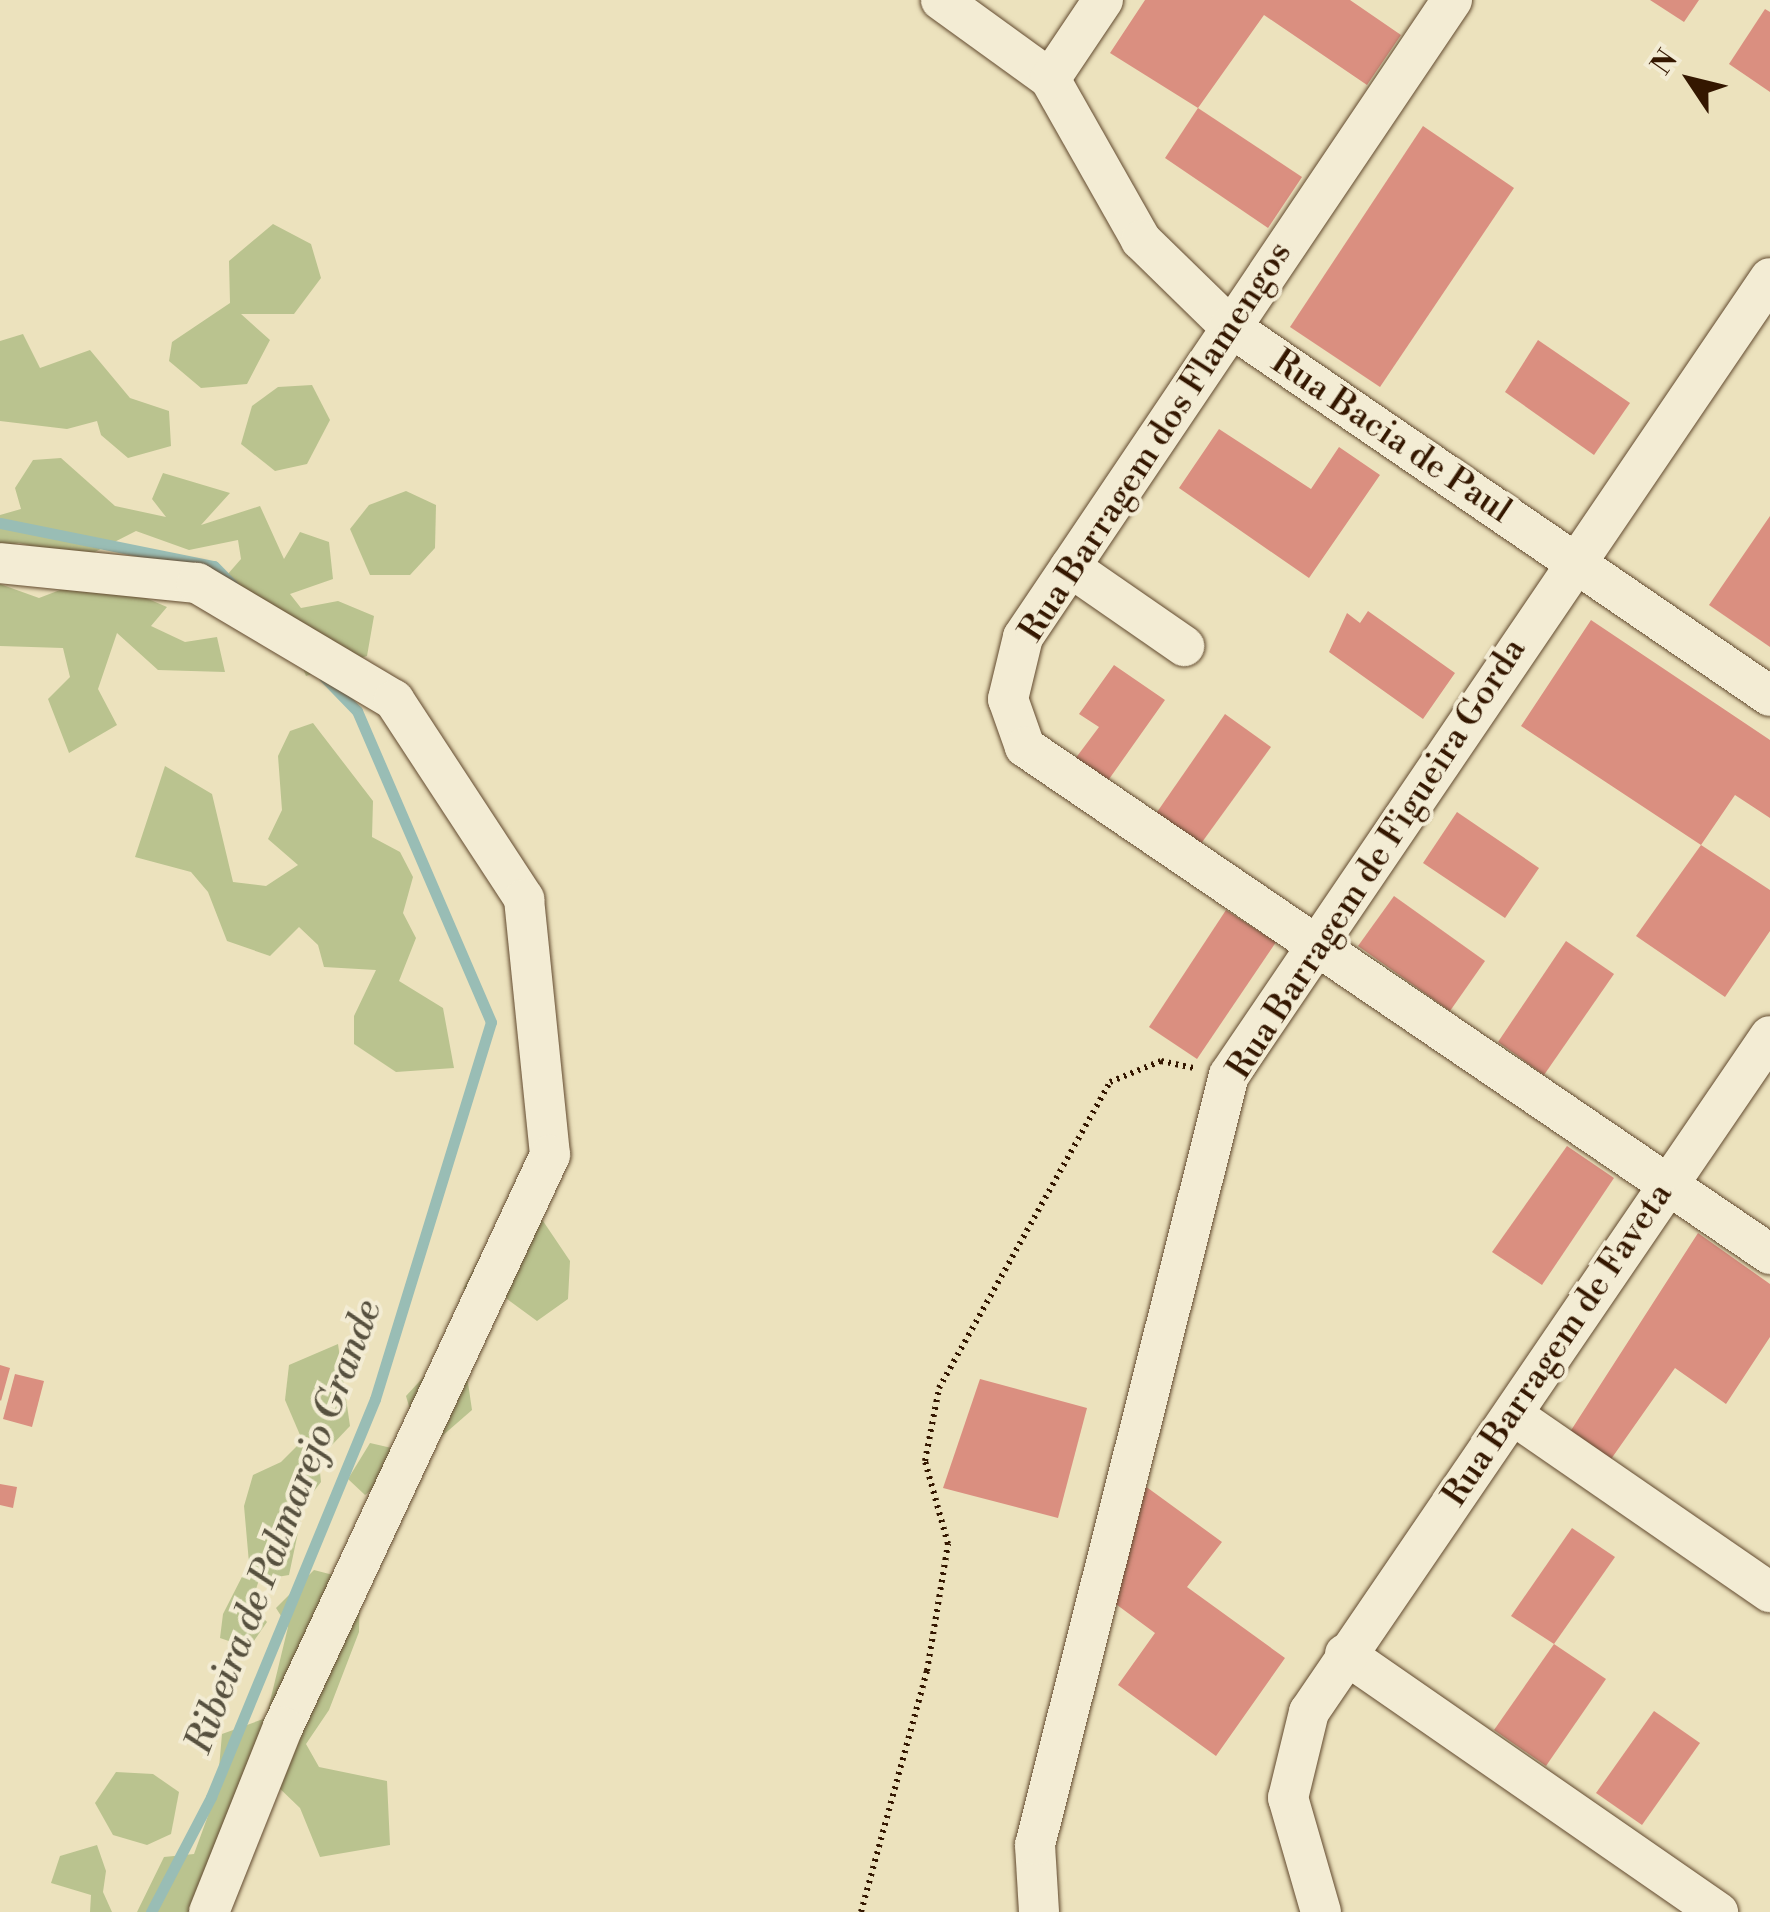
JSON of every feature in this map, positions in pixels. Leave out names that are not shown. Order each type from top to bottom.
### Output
[{"type":"street","name":"Rua Bacia de Paul","points":[[941,0],[1050,79],[1140,240],[1229,326],[1770,696]]},
{"type":"street","points":[[1050,79],[1103,0]]},
{"type":"street","name":"Rua Barragem dos Flamengos","points":[[1452,0],[1023,637],[1008,698],[1025,747],[1770,1254]]},
{"type":"street","name":"Rua Barragem de Figueira Gorda","points":[[1039,1912],[1035,1845],[1229,1074],[1770,278]]},
{"type":"street","points":[[0,563],[197,583],[394,700],[524,899],[550,1154],[282,1728],[210,1912]]},
{"type":"street","points":[[1070,567],[1184,646]]},
{"type":"street","name":"Rua Barragem de Faveta","points":[[1321,1912],[1288,1798],[1310,1712],[1345,1654],[1770,1036]]},
{"type":"street","points":[[1513,1415],[1770,1592]]},
{"type":"street","points":[[1345,1654],[1718,1912]]},
{"type":"path","points":[[861,1912],[927,1670],[948,1544],[925,1461],[938,1388],[1110,1082],[1161,1062],[1229,1074]]},
{"type":"green space","points":[[273,224],[311,244],[321,278],[294,314],[241,314],[270,340],[247,384],[201,388],[169,361],[172,342],[230,303],[229,261]]},
{"type":"green space","points":[[23,334],[40,368],[90,350],[130,398],[169,411],[171,446],[128,458],[101,435],[97,421],[67,429],[0,421],[0,341]]},
{"type":"green space","points":[[312,385],[330,420],[307,464],[275,471],[241,444],[252,406],[278,387]]},
{"type":"green space","points":[[61,458],[115,506],[166,517],[152,499],[163,473],[230,493],[201,525],[260,506],[284,559],[300,532],[329,542],[333,579],[290,594],[301,608],[338,601],[374,616],[367,656],[306,676],[283,619],[220,583],[241,559],[238,540],[189,550],[136,531],[83,558],[19,543],[0,547],[0,515],[21,509],[15,488],[33,460]]},
{"type":"green space","points":[[406,491],[436,505],[435,548],[410,575],[370,575],[350,529],[369,505]]},
{"type":"green space","points":[[0,584],[39,598],[60,590],[125,589],[167,607],[151,626],[185,642],[217,637],[225,672],[158,670],[117,633],[98,689],[117,725],[69,753],[48,699],[70,677],[63,648],[0,646]]},
{"type":"green space","points":[[313,723],[373,801],[372,837],[400,852],[413,877],[403,913],[416,938],[399,981],[443,1008],[454,1068],[396,1072],[354,1044],[354,1016],[376,970],[324,967],[318,945],[299,927],[270,956],[227,941],[208,892],[191,872],[135,857],[165,766],[212,794],[233,882],[266,886],[298,865],[268,839],[282,810],[278,756],[290,731]]},
{"type":"green space","points":[[500,1219],[543,1221],[570,1261],[568,1299],[537,1321],[499,1293],[463,1289]]},
{"type":"green space","points":[[338,1344],[350,1426],[331,1446],[300,1435],[285,1400],[289,1365]]},
{"type":"green space","points":[[431,1369],[467,1376],[472,1410],[441,1437],[413,1420],[406,1396]]},
{"type":"green space","points":[[370,1443],[396,1449],[382,1482],[365,1495],[348,1479]]},
{"type":"green space","points":[[298,1445],[318,1452],[321,1482],[304,1504],[289,1575],[259,1580],[251,1604],[267,1622],[249,1648],[220,1638],[223,1614],[249,1563],[244,1506],[253,1475],[281,1462]]},
{"type":"green space","points":[[314,1570],[360,1582],[359,1632],[329,1710],[306,1744],[319,1767],[387,1781],[390,1845],[320,1857],[300,1808],[274,1783],[195,1912],[137,1912],[164,1857],[194,1854],[217,1791],[222,1734],[266,1718],[288,1627],[276,1608]]},
{"type":"green space","points":[[116,1772],[153,1774],[179,1792],[171,1834],[147,1845],[113,1835],[95,1803]]},
{"type":"green space","points":[[97,1845],[106,1871],[103,1892],[112,1912],[90,1912],[91,1895],[51,1883],[60,1856]]},
{"type":"building","points":[[1145,0],[1350,0],[1401,35],[1367,85],[1264,15],[1198,108],[1110,53]]},
{"type":"building","points":[[1650,0],[1699,0],[1684,22]]},
{"type":"building","points":[[1765,9],[1770,12],[1770,92],[1729,64]]},
{"type":"building","points":[[1198,108],[1302,177],[1268,228],[1165,158]]},
{"type":"building","points":[[1423,126],[1514,188],[1380,387],[1290,327]]},
{"type":"building","points":[[1538,340],[1630,403],[1594,455],[1505,392]]},
{"type":"building","points":[[1219,429],[1311,489],[1339,447],[1380,475],[1309,578],[1179,488]]},
{"type":"building","points":[[1770,516],[1770,647],[1709,605]]},
{"type":"building","points":[[1368,611],[1455,673],[1423,719],[1329,652],[1347,613],[1360,623]]},
{"type":"building","points":[[1591,620],[1770,740],[1770,818],[1735,795],[1701,845],[1521,726]]},
{"type":"building","points":[[1114,665],[1165,700],[1107,782],[1075,759],[1099,727],[1079,714]]},
{"type":"building","points":[[1225,714],[1271,747],[1200,845],[1155,815]]},
{"type":"building","points":[[1457,812],[1539,868],[1505,918],[1423,863]]},
{"type":"building","points":[[1701,845],[1770,890],[1770,931],[1725,997],[1636,936]]},
{"type":"building","points":[[1394,896],[1485,961],[1450,1011],[1358,946]]},
{"type":"building","points":[[1226,910],[1276,942],[1197,1059],[1149,1027]]},
{"type":"building","points":[[1566,941],[1614,974],[1544,1075],[1498,1042]]},
{"type":"building","points":[[1567,1146],[1614,1178],[1542,1285],[1492,1252]]},
{"type":"building","points":[[1698,1233],[1770,1284],[1770,1337],[1726,1404],[1675,1368],[1609,1462],[1568,1435]]},
{"type":"building","points":[[0,1365],[10,1368],[1,1401],[0,1400]]},
{"type":"building","points":[[15,1374],[44,1381],[32,1427],[3,1419]]},
{"type":"building","points":[[980,1379],[1087,1408],[1058,1518],[943,1488]]},
{"type":"building","points":[[1141,1483],[1222,1542],[1187,1587],[1285,1658],[1216,1756],[1118,1685],[1155,1633],[1109,1599]]},
{"type":"building","points":[[0,1484],[17,1487],[13,1508],[0,1505]]},
{"type":"building","points":[[1572,1528],[1615,1557],[1554,1644],[1511,1616]]},
{"type":"building","points":[[1554,1644],[1606,1679],[1546,1766],[1494,1730]]},
{"type":"building","points":[[1654,1711],[1700,1743],[1642,1825],[1596,1793]]},
{"type":"waterway","name":"Ribeira de Palmarejo Grande","points":[[0,523],[214,566],[233,586]]},
{"type":"waterway","name":"Ribeira de Palmarejo Grande","points":[[151,1912],[211,1797],[375,1399],[491,1022],[357,711],[324,677]]}]
